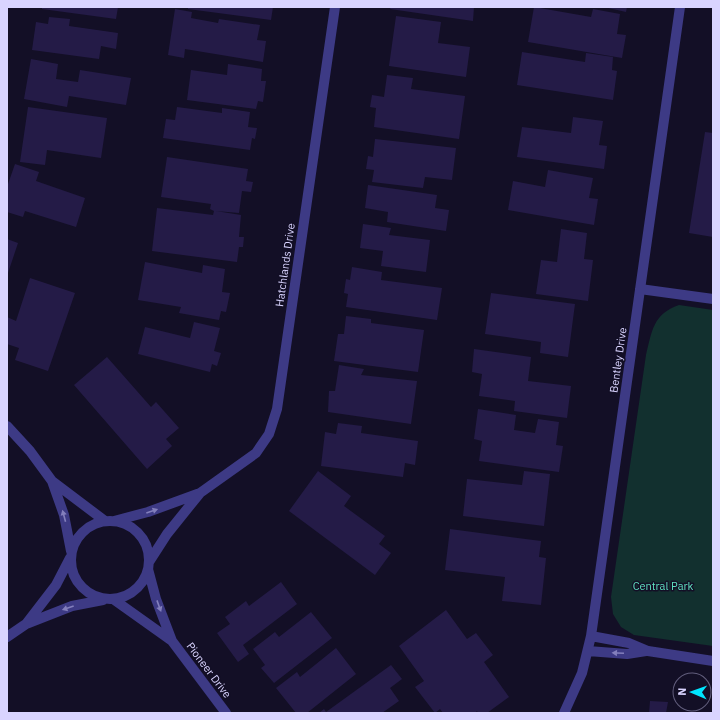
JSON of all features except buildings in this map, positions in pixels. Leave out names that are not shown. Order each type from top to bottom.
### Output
[{"type":"street","name":"Hatchlands Drive","points":[[110,521],[148,512],[200,493],[256,453],[269,434],[277,409],[335,7]]},
{"type":"street","name":"Bentley Drive","points":[[564,713],[582,673],[591,636],[680,7]]},
{"type":"street","points":[[640,289],[713,299]]},
{"type":"street","points":[[7,426],[30,451],[52,481],[64,515],[71,554],[72,570],[76,581],[84,590],[94,596],[109,599]]},
{"type":"street","points":[[52,481],[110,521]]},
{"type":"street","name":"Hatchlands Drive","points":[[148,566],[167,534],[200,493]]},
{"type":"street","points":[[7,638],[26,624],[72,606],[122,597],[131,593],[139,587],[148,566],[147,551],[143,540],[135,530],[126,524],[110,521],[96,523],[84,530],[75,542],[56,585],[26,624]]},
{"type":"street","name":"Pioneer Drive","points":[[148,566],[156,599],[172,642],[226,713]]},
{"type":"street","name":"Pioneer Drive","points":[[109,599],[172,642]]},
{"type":"street","points":[[591,636],[629,643],[648,651],[713,661]]},
{"type":"street","points":[[588,651],[627,654],[648,651]]},
{"type":"green space","name":"Central Park","points":[[679,305],[713,310],[713,646],[634,635],[621,627],[613,614],[611,597],[646,355],[655,324],[664,313]]}]
